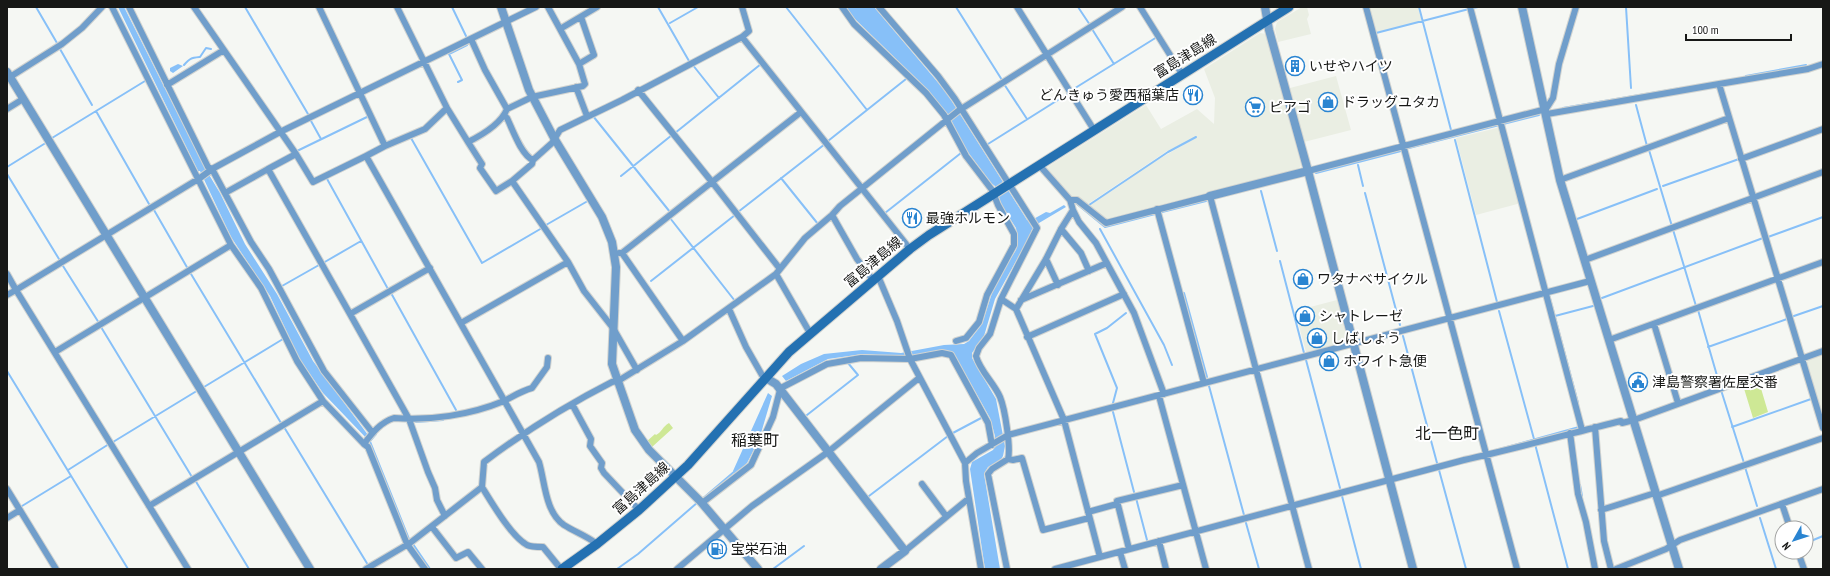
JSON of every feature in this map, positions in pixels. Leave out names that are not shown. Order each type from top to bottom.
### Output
[{"type":"main road","name":"富島津島線","points":[[561,569],[597,544],[639,510],[676,475],[810,333],[910,249],[929,235],[1289,7]]},
{"type":"street","points":[[102,7],[82,28],[62,44],[8,75],[310,569]]},
{"type":"street","points":[[112,7],[231,245],[261,288],[297,361],[323,401],[368,447],[407,544],[425,569]]},
{"type":"street","points":[[129,7],[208,167],[225,193],[251,242],[269,269],[324,371],[371,434]]},
{"type":"street","points":[[194,7],[296,154],[313,182],[385,146],[425,129],[447,108]]},
{"type":"street","points":[[320,7],[385,146]]},
{"type":"street","points":[[397,7],[447,108],[482,164],[480,168],[496,191],[512,181],[532,164],[532,160],[552,143],[560,130],[622,100],[638,90],[750,31],[742,7]]},
{"type":"street","points":[[501,7],[519,63],[532,97],[554,138],[602,217],[619,253],[683,341]]},
{"type":"street","points":[[7,295],[199,179],[210,170],[280,132],[536,7]]},
{"type":"street","points":[[468,142],[482,134],[504,116],[507,110],[532,97],[585,84],[579,64],[548,7]]},
{"type":"street","points":[[560,29],[597,7]]},
{"type":"street","points":[[842,7],[854,24],[926,92],[947,119],[966,156],[995,194],[998,205],[1014,234],[1014,245],[987,295],[979,322],[966,338],[956,341]]},
{"type":"street","points":[[879,7],[938,76],[1036,227],[1000,299],[990,334],[979,348],[976,356],[1000,397],[1009,454],[1008,460]]},
{"type":"street","points":[[1017,7],[1094,130]]},
{"type":"street","points":[[561,569],[542,547],[528,546],[519,538],[495,509],[482,488],[484,462],[576,400],[612,382],[618,382],[683,341],[729,309],[778,272],[806,238],[840,206],[947,119],[1122,7]]},
{"type":"street","points":[[1140,7],[1182,74]]},
{"type":"street","points":[[1265,7],[1413,569]]},
{"type":"street","points":[[1366,7],[1517,569]]},
{"type":"street","points":[[1470,7],[1582,430]]},
{"type":"street","points":[[1522,7],[1560,180],[1679,569]]},
{"type":"street","points":[[1546,112],[1553,98],[1559,64],[1576,7]]},
{"type":"street","points":[[579,64],[594,55],[581,17]]},
{"type":"street","points":[[742,36],[910,249]]},
{"type":"street","points":[[471,39],[485,70],[507,110]]},
{"type":"street","points":[[167,84],[224,50]]},
{"type":"street","points":[[1070,200],[1077,200],[1106,222],[1404,146],[1546,112],[1719,84],[1811,68],[1823,64]]},
{"type":"street","points":[[1719,84],[1823,428]]},
{"type":"street","points":[[576,87],[587,116]]},
{"type":"street","points":[[638,90],[712,182],[778,272],[810,333]]},
{"type":"street","points":[[7,109],[23,99]]},
{"type":"street","points":[[758,569],[700,501],[676,475],[649,450],[635,430],[612,364],[616,267],[619,253],[801,112]]},
{"type":"street","points":[[504,116],[507,118],[520,146],[529,159],[532,160]]},
{"type":"street","points":[[1560,180],[1729,118]]},
{"type":"street","points":[[1741,159],[1823,130]]},
{"type":"street","points":[[225,193],[296,154]]},
{"type":"street","points":[[366,156],[539,462],[543,475],[544,489],[554,512],[563,524],[597,544]]},
{"type":"street","points":[[1040,166],[1070,200],[1079,222],[1096,243],[1134,313],[1162,395],[1183,485],[1206,569]]},
{"type":"street","points":[[268,169],[410,419],[435,488],[437,500],[445,516]]},
{"type":"street","points":[[1585,260],[1823,172]]},
{"type":"street","points":[[512,181],[568,262],[584,291],[613,328],[637,370]]},
{"type":"street","points":[[1210,196],[1309,569]]},
{"type":"street","points":[[1157,209],[1204,383]]},
{"type":"street","points":[[1016,309],[1046,259],[1060,229],[1073,210]]},
{"type":"street","points":[[832,215],[857,259],[876,278],[897,321],[909,356],[919,378],[965,463],[968,499],[981,569]]},
{"type":"street","points":[[1060,229],[1081,253],[1089,271]]},
{"type":"street","points":[[55,352],[231,245]]},
{"type":"street","points":[[1046,259],[1058,285]]},
{"type":"street","points":[[460,323],[568,262]]},
{"type":"street","points":[[1609,340],[1823,262]]},
{"type":"street","points":[[1021,300],[1107,263]]},
{"type":"street","points":[[350,314],[430,268]]},
{"type":"street","points":[[7,274],[186,568]]},
{"type":"street","points":[[965,463],[971,457],[1006,437],[1064,420],[1590,281]]},
{"type":"street","points":[[1027,337],[1124,294]]},
{"type":"street","points":[[1000,299],[1016,309],[1064,420],[1100,557]]},
{"type":"street","points":[[729,309],[746,347],[762,375],[776,384],[904,551]]},
{"type":"street","points":[[1654,324],[1678,404]]},
{"type":"street","points":[[1055,569],[1292,505],[1570,433],[1621,421],[1622,423],[1634,420],[1823,351]]},
{"type":"street","points":[[700,501],[751,465],[773,417],[780,390],[786,384],[827,364],[861,358],[942,353],[951,355],[954,358],[988,423],[993,444]]},
{"type":"street","points":[[364,443],[371,434],[389,420],[394,418],[434,418],[469,411],[504,400],[521,391],[532,388],[547,367],[548,358]]},
{"type":"street","points":[[677,569],[724,528],[752,506],[828,452],[919,378]]},
{"type":"street","points":[[149,506],[323,401]]},
{"type":"street","points":[[572,404],[591,438],[590,446],[602,463],[601,468],[604,473],[639,510]]},
{"type":"street","points":[[1595,428],[1604,541],[1610,569]]},
{"type":"street","points":[[1570,433],[1578,494],[1586,522],[1594,569]]},
{"type":"street","points":[[1601,510],[1655,494],[1823,438]]},
{"type":"street","points":[[1007,569],[988,474],[992,469],[1008,460],[1022,458],[1043,530],[1089,515],[1117,504],[1117,501],[1130,497],[1148,495],[1183,485]]},
{"type":"street","points":[[922,484],[946,516]]},
{"type":"street","points":[[366,569],[432,527],[482,488]]},
{"type":"street","points":[[7,489],[56,569]]},
{"type":"street","points":[[1616,569],[1672,546],[1680,540],[1823,489]]},
{"type":"street","points":[[881,569],[968,499]]},
{"type":"street","points":[[1117,504],[1129,549]]},
{"type":"street","points":[[1782,504],[1787,520]]},
{"type":"street","points":[[7,518],[20,510]]},
{"type":"street","points":[[432,527],[456,558],[468,552],[482,569]]},
{"type":"street","points":[[1159,541],[1166,569]]},
{"type":"street","points":[[1120,552],[1125,569]]},
{"type":"street","points":[[1082,562],[1084,569]]},
{"type":"shaded area","points":[[1302,7],[1307,7],[1309,15],[1307,19],[1311,34],[1278,42],[1275,29],[1277,22]]},
{"type":"shaded area","points":[[1368,7],[1418,7],[1422,21],[1374,33]]},
{"type":"shaded area","points":[[1260,33],[1266,34],[1301,165],[1299,169],[1107,219],[1089,205],[1118,187],[1147,166],[1197,137],[1167,151],[1088,204],[1080,198],[1071,197],[1046,168],[1146,105],[1161,129],[1197,109],[1214,124],[1215,98],[1204,69]]},
{"type":"shaded area","points":[[1336,76],[1351,130],[1304,142],[1290,88]]},
{"type":"shaded area","points":[[1501,127],[1521,203],[1476,215],[1456,138]]},
{"type":"shaded area","points":[[1337,300],[1347,339],[1345,342],[1306,352],[1295,311]]},
{"type":"shaded area","points":[[1823,353],[1823,418],[1805,360]]},
{"type":"green space","points":[[1757,375],[1768,412],[1753,418],[1742,382]]},
{"type":"green space","points":[[669,423],[673,428],[652,447],[646,442],[655,434],[658,434]]},
{"type":"water","points":[[118,7],[124,7],[245,244],[277,294],[313,361],[371,439],[369,441],[323,393],[299,358],[270,296],[231,237],[200,171],[198,171]]},
{"type":"water","points":[[846,7],[874,7],[946,92],[1027,220],[1030,221],[1046,212],[1050,213],[1064,205],[1066,207],[1039,223],[1031,231],[1031,234],[995,299],[984,336],[972,353],[972,358],[996,399],[1005,446],[1003,456],[1000,461],[988,467],[984,474],[1000,569],[985,569],[970,469],[972,462],[993,450],[995,447],[995,436],[990,418],[953,352],[944,350],[902,357],[863,354],[828,359],[786,381],[782,376],[801,364],[824,354],[862,350],[901,353],[944,345],[964,344],[969,341],[982,324],[992,293],[1000,276],[1016,250],[1018,241],[1016,228],[1002,206],[995,186],[991,183],[964,147],[952,122],[927,89],[855,19]]},
{"type":"water","points":[[178,64],[183,66],[173,73],[170,71],[170,68]]},
{"type":"water","points":[[768,393],[772,396],[759,440],[747,463],[735,475],[733,471]]},
{"type":"waterway","points":[[36,7],[57,43]]},
{"type":"waterway","points":[[245,7],[308,114]]},
{"type":"waterway","points":[[452,7],[466,36]]},
{"type":"waterway","points":[[658,7],[689,61]]},
{"type":"waterway","points":[[670,23],[698,7]]},
{"type":"waterway","points":[[786,7],[867,110]]},
{"type":"waterway","points":[[956,7],[1002,80]]},
{"type":"waterway","points":[[1078,7],[1090,25]]},
{"type":"waterway","points":[[1419,7],[1451,130]]},
{"type":"waterway","points":[[1473,8],[1478,7]]},
{"type":"waterway","points":[[1626,7],[1631,88]]},
{"type":"waterway","points":[[1376,33],[1469,9]]},
{"type":"waterway","points":[[1092,29],[1114,64]]},
{"type":"waterway","points":[[1072,90],[1157,37]]},
{"type":"waterway","points":[[458,82],[462,80],[449,54],[467,45]]},
{"type":"waterway","points":[[184,65],[191,59],[200,57],[206,48],[211,49]]},
{"type":"waterway","points":[[60,49],[92,105]]},
{"type":"waterway","points":[[692,64],[719,98]]},
{"type":"waterway","points":[[675,133],[761,64]]},
{"type":"waterway","points":[[1746,76],[1806,65]]},
{"type":"waterway","points":[[828,141],[906,79]]},
{"type":"waterway","points":[[52,138],[145,81]]},
{"type":"waterway","points":[[1004,84],[1027,119]]},
{"type":"waterway","points":[[1563,108],[1681,88]]},
{"type":"waterway","points":[[988,144],[1069,93]]},
{"type":"waterway","points":[[1636,105],[1647,146]]},
{"type":"waterway","points":[[96,111],[149,204]]},
{"type":"waterway","points":[[1409,148],[1539,115]]},
{"type":"waterway","points":[[297,151],[369,116]]},
{"type":"waterway","points":[[593,116],[670,212]]},
{"type":"waterway","points":[[311,121],[321,139]]},
{"type":"waterway","points":[[621,176],[672,135]]},
{"type":"waterway","points":[[1089,205],[1168,152],[1196,137]]},
{"type":"waterway","points":[[409,138],[411,138],[482,263],[542,228]]},
{"type":"waterway","points":[[1455,140],[1497,302]]},
{"type":"waterway","points":[[7,167],[44,144]]},
{"type":"waterway","points":[[738,212],[825,144]]},
{"type":"waterway","points":[[1649,150],[1696,306]]},
{"type":"waterway","points":[[1316,173],[1401,151]]},
{"type":"waterway","points":[[885,213],[961,153]]},
{"type":"waterway","points":[[1663,186],[1739,159]]},
{"type":"waterway","points":[[1358,165],[1363,186]]},
{"type":"waterway","points":[[7,174],[59,259]]},
{"type":"waterway","points":[[326,177],[388,289]]},
{"type":"waterway","points":[[781,178],[818,224]]},
{"type":"waterway","points":[[1577,219],[1657,189]]},
{"type":"waterway","points":[[1261,191],[1277,251]]},
{"type":"waterway","points":[[1365,193],[1400,325]]},
{"type":"waterway","points":[[1162,212],[1206,201]]},
{"type":"waterway","points":[[546,225],[586,202]]},
{"type":"waterway","points":[[1077,204],[1105,227],[1155,214]]},
{"type":"waterway","points":[[154,210],[188,269]]},
{"type":"waterway","points":[[651,281],[735,215]]},
{"type":"waterway","points":[[1768,237],[1823,217]]},
{"type":"waterway","points":[[670,218],[735,301]]},
{"type":"waterway","points":[[1100,229],[1164,345],[1172,365]]},
{"type":"waterway","points":[[1602,298],[1763,238]]},
{"type":"waterway","points":[[323,263],[361,241]]},
{"type":"waterway","points":[[1280,261],[1304,353]]},
{"type":"waterway","points":[[282,286],[319,265]]},
{"type":"waterway","points":[[63,266],[99,323]]},
{"type":"waterway","points":[[191,274],[281,423]]},
{"type":"waterway","points":[[391,293],[456,410]]},
{"type":"waterway","points":[[1184,293],[1207,377]]},
{"type":"waterway","points":[[1549,295],[1578,403]]},
{"type":"waterway","points":[[1555,316],[1593,306]]},
{"type":"waterway","points":[[1791,317],[1823,306]]},
{"type":"waterway","points":[[1698,310],[1720,386]]},
{"type":"waterway","points":[[1499,311],[1534,439]]},
{"type":"waterway","points":[[1113,403],[1117,388],[1095,334],[1107,328],[1126,313]]},
{"type":"waterway","points":[[1708,347],[1787,319]]},
{"type":"waterway","points":[[101,327],[192,477]]},
{"type":"waterway","points":[[1403,336],[1437,463]]},
{"type":"waterway","points":[[204,387],[283,339]]},
{"type":"waterway","points":[[1306,360],[1340,488]]},
{"type":"waterway","points":[[807,415],[858,375],[848,363]]},
{"type":"waterway","points":[[7,371],[128,569]]},
{"type":"waterway","points":[[1209,386],[1244,515]]},
{"type":"waterway","points":[[1721,390],[1744,463]]},
{"type":"waterway","points":[[113,442],[195,392]]},
{"type":"waterway","points":[[1732,427],[1811,399]]},
{"type":"waterway","points":[[1113,412],[1134,492]]},
{"type":"waterway","points":[[951,434],[983,417]]},
{"type":"waterway","points":[[416,422],[443,420]]},
{"type":"waterway","points":[[284,427],[368,565]]},
{"type":"waterway","points":[[1496,450],[1579,427]]},
{"type":"waterway","points":[[370,441],[376,434]]},
{"type":"waterway","points":[[869,496],[948,436]]},
{"type":"waterway","points":[[369,439],[409,539]]},
{"type":"waterway","points":[[68,470],[109,444]]},
{"type":"waterway","points":[[1535,444],[1568,569]]},
{"type":"waterway","points":[[1745,467],[1757,506]]},
{"type":"waterway","points":[[1439,470],[1466,569]]},
{"type":"waterway","points":[[701,500],[735,471]]},
{"type":"waterway","points":[[22,506],[71,476]]},
{"type":"waterway","points":[[195,480],[249,569]]},
{"type":"waterway","points":[[1580,485],[1582,496]]},
{"type":"waterway","points":[[1342,496],[1361,569]]},
{"type":"waterway","points":[[1136,498],[1147,540]]},
{"type":"waterway","points":[[617,569],[638,554],[698,502]]},
{"type":"waterway","points":[[1760,518],[1776,569]]},
{"type":"waterway","points":[[1246,523],[1259,569]]},
{"type":"waterway","points":[[1814,540],[1823,536]]},
{"type":"waterway","points":[[413,544],[430,569]]},
{"type":"waterway","points":[[773,569],[804,546]]},
{"type":"place","name":"いせやハイツ","points":[[1295,66]]},
{"type":"place","name":"どんきゅう愛西稲葉店","points":[[1193,95]]},
{"type":"place","name":"ドラッグユタカ","points":[[1328,102]]},
{"type":"place","name":"ピアゴ","points":[[1255,107]]},
{"type":"place","name":"最強ホルモン","points":[[912,218]]},
{"type":"place","name":"ワタナベサイクル","points":[[1303,279]]},
{"type":"place","name":"シャトレーゼ","points":[[1305,316]]},
{"type":"place","name":"しばしょう","points":[[1317,338]]},
{"type":"place","name":"ホワイト急便","points":[[1329,361]]},
{"type":"place","name":"津島警察署佐屋交番","points":[[1638,382]]},
{"type":"place","name":"宝栄石油","points":[[717,549]]},
{"type":"district","name":"北一色町","points":[[1447,433]]},
{"type":"district","name":"稲葉町","points":[[755,440]]}]
